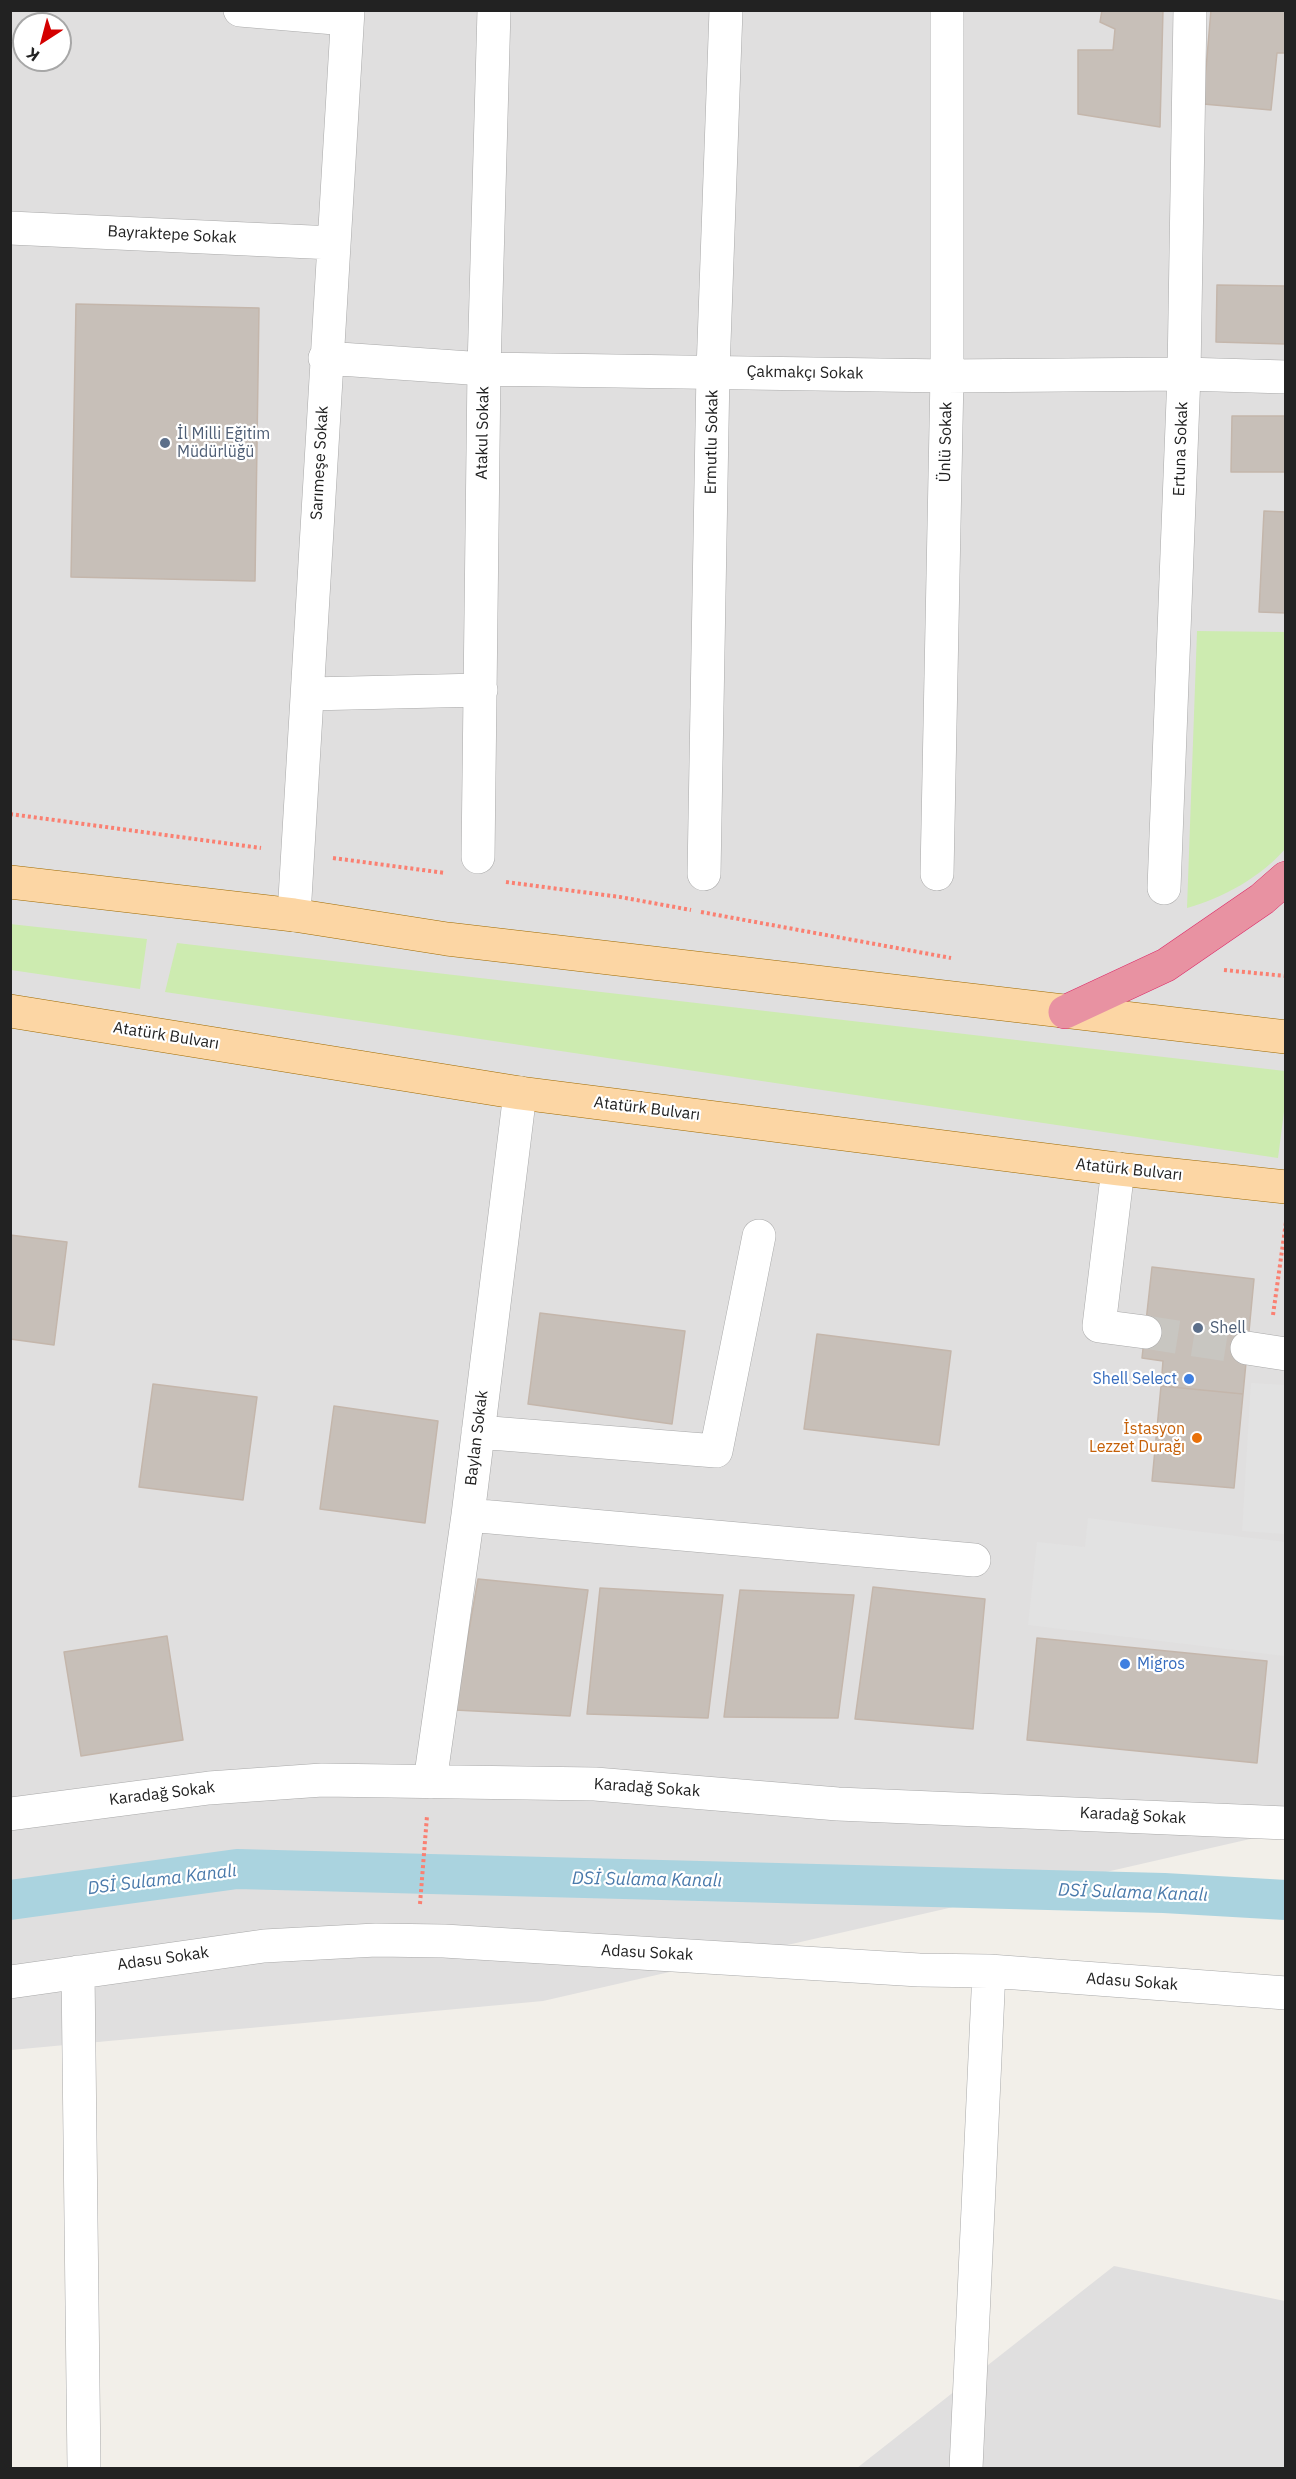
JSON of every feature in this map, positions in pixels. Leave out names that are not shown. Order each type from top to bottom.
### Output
[{"type":"highway","points":[[1065,1012],[1166,965],[1262,899],[1286,878]]},
{"type":"main road","points":[[10,882],[294,915],[447,939],[1286,1037]]},
{"type":"main road","name":"Atatürk Bulvarı","points":[[10,1011],[520,1093],[1118,1169],[1286,1186]]},
{"type":"street","points":[[240,10],[347,15]]},
{"type":"street","name":"Atakul Sokak","points":[[478,856],[484,369],[494,10]]},
{"type":"street","name":"Ermutlu Sokak","points":[[704,874],[713,371],[726,10]]},
{"type":"street","name":"Ünlü Sokak","points":[[937,874],[947,376],[947,10]]},
{"type":"street","name":"Ertuna Sokak","points":[[1164,888],[1184,374],[1190,10]]},
{"type":"street","name":"Sarımeşe Sokak","points":[[294,915],[309,694],[326,358],[347,15]]},
{"type":"street","name":"Bayraktepe Sokak","points":[[10,228],[333,243]]},
{"type":"street","name":"Çakmakçı Sokak","points":[[326,358],[484,369],[947,376],[1184,374],[1286,377]]},
{"type":"street","points":[[309,694],[481,690]]},
{"type":"street","name":"Baylan Sokak","points":[[430,1782],[468,1515],[520,1093]]},
{"type":"street","points":[[1118,1169],[1099,1326],[1145,1332]]},
{"type":"street","points":[[478,1432],[716,1451],[759,1236]]},
{"type":"street","points":[[468,1515],[974,1560]]},
{"type":"street","name":"Karadağ Sokak","points":[[10,1814],[209,1788],[322,1780],[595,1784],[838,1804],[1286,1823]]},
{"type":"street","name":"Adasu Sokak","points":[[10,1982],[264,1946],[376,1940],[444,1941],[907,1969],[989,1971],[1286,1993]]},
{"type":"street","points":[[966,2469],[989,1971]]},
{"type":"street","points":[[78,1972],[84,2469]]},
{"type":"path","points":[[10,814],[448,874]]},
{"type":"path","points":[[505,882],[620,897],[957,959]]},
{"type":"path","points":[[1267,1351],[1286,1222]]},
{"type":"path","points":[[421,1900],[425,1842]]},
{"type":"shaded area","points":[[11,11],[1285,11],[1285,1831],[543,2001],[11,2050]]},
{"type":"shaded area","points":[[1251,1383],[1285,1385],[1285,1534],[1242,1531]]},
{"type":"shaded area","points":[[1088,1518],[1285,1542],[1285,1656],[1028,1625],[1037,1542],[1085,1547]]},
{"type":"shaded area","points":[[1114,2266],[1285,2301],[1285,2468],[857,2468]]},
{"type":"green space","points":[[1197,631],[1285,632],[1286,848],[1265,868],[1241,885],[1201,904],[1187,908]]},
{"type":"green space","points":[[10,924],[147,939],[140,989],[11,970]]},
{"type":"green space","points":[[177,943],[1285,1071],[1285,1104],[1278,1158],[165,992]]},
{"type":"building","points":[[1102,10],[1163,10],[1160,127],[1078,114],[1078,50],[1113,50],[1115,29],[1100,22]]},
{"type":"building","points":[[1211,10],[1286,10],[1286,53],[1277,53],[1271,110],[1203,104]]},
{"type":"building","points":[[1217,285],[1286,286],[1286,344],[1216,342]]},
{"type":"building","name":"İl Milli Eğitim Müdürlüğü","points":[[76,304],[259,308],[255,581],[71,577]]},
{"type":"building","points":[[1232,416],[1286,416],[1286,472],[1231,472]]},
{"type":"building","points":[[1264,511],[1286,512],[1286,613],[1259,612]]},
{"type":"building","points":[[10,1235],[67,1242],[54,1345],[10,1339]]},
{"type":"building","points":[[1152,1267],[1254,1279],[1243,1394],[1161,1386],[1163,1361],[1142,1358]]},
{"type":"building","points":[[540,1313],[685,1331],[672,1424],[528,1404]]},
{"type":"building","points":[[817,1334],[951,1351],[939,1445],[804,1429]]},
{"type":"building","points":[[153,1384],[257,1397],[243,1500],[139,1487]]},
{"type":"building","name":"İstasyon Lezzet Durağı","points":[[1161,1386],[1243,1394],[1234,1488],[1152,1481]]},
{"type":"building","points":[[334,1406],[438,1421],[425,1523],[320,1509]]},
{"type":"building","points":[[478,1579],[588,1590],[570,1716],[455,1710]]},
{"type":"building","points":[[873,1587],[985,1599],[973,1729],[855,1719]]},
{"type":"building","points":[[600,1588],[723,1595],[708,1718],[587,1714]]},
{"type":"building","points":[[740,1590],[854,1595],[838,1718],[724,1717]]},
{"type":"building","points":[[167,1636],[183,1740],[81,1756],[64,1652]]},
{"type":"building","points":[[1037,1638],[1267,1661],[1257,1763],[1027,1740]]},
{"type":"waterway","name":"DSİ Sulama Kanalı","points":[[10,1900],[237,1869],[1164,1893],[1286,1900]]},
{"type":"tunnel","points":[[1145,1332],[1247,1348]]},
{"type":"place","name":"İl Milli Eğitim Müdürlüğü","points":[[165,443]]},
{"type":"place","name":"Shell","points":[[1198,1328]]},
{"type":"place","name":"Shell Select","points":[[1189,1379]]},
{"type":"place","name":"İstasyon Lezzet Durağı","points":[[1197,1438]]},
{"type":"place","name":"Migros","points":[[1125,1664]]}]
